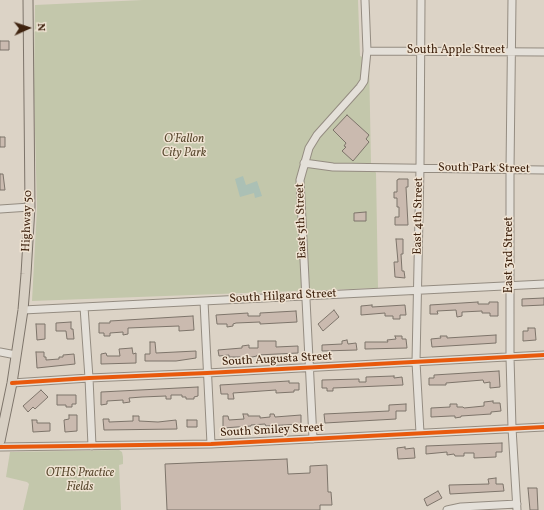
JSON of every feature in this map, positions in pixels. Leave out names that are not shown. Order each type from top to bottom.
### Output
[{"type":"main road","name":"Highway 50","points":[[0,441],[12,383],[23,310],[30,207],[28,0]]},
{"type":"street","name":"East 5th Street","points":[[313,439],[300,180],[309,148],[316,135],[364,81],[367,51],[365,0]]},
{"type":"street","name":"East 4th Street","points":[[420,432],[416,362],[420,168],[421,0]]},
{"type":"street","name":"East 3rd Street","points":[[512,0],[510,358],[512,428],[517,507]]},
{"type":"street","name":"South Apple Street","points":[[367,51],[544,52]]},
{"type":"street","name":"South Park Street","points":[[304,163],[332,167],[544,170]]},
{"type":"street","points":[[0,209],[30,207]]},
{"type":"street","name":"South Hilgard Street","points":[[23,310],[544,284]]},
{"type":"street","points":[[204,301],[211,444]]},
{"type":"street","points":[[84,306],[92,446]]},
{"type":"street","points":[[0,352],[16,355]]},
{"type":"street","name":"South Augusta Street","points":[[12,383],[544,356]]},
{"type":"street","name":"South Smiley Street","points":[[0,447],[211,444],[420,432],[544,427]]},
{"type":"street","points":[[447,510],[461,507],[517,507]]},
{"type":"green space","name":"O'Fallon City Park","points":[[143,0],[358,0],[360,56],[369,60],[371,163],[376,173],[378,288],[32,301],[37,208],[34,91],[35,5]]},
{"type":"green space","name":"OTHS Practice Fields","points":[[119,450],[122,452],[123,457],[123,464],[119,465],[121,510],[23,510],[29,484],[27,482],[6,477],[10,452]]},
{"type":"shaded area","points":[[243,176],[246,185],[257,181],[262,196],[255,198],[254,193],[240,197],[235,179]]},
{"type":"building","points":[[0,41],[9,41],[9,50],[0,50]]},
{"type":"building","points":[[347,115],[369,135],[366,139],[369,142],[353,161],[342,151],[346,147],[344,146],[346,143],[333,130]]},
{"type":"building","points":[[0,137],[5,137],[5,147],[0,147]]},
{"type":"building","points":[[0,174],[3,174],[5,190],[0,190]]},
{"type":"building","points":[[408,179],[408,187],[406,187],[408,225],[395,225],[395,217],[399,217],[399,207],[397,207],[397,198],[394,198],[394,192],[397,192],[397,180]]},
{"type":"building","points":[[366,212],[366,221],[354,221],[354,213]]},
{"type":"building","points":[[396,239],[403,239],[403,254],[401,254],[402,271],[404,271],[405,278],[395,277],[394,262],[398,262]]},
{"type":"building","points":[[544,298],[544,305],[522,306],[522,299]]},
{"type":"building","points":[[478,302],[478,304],[489,304],[489,302],[498,302],[498,316],[490,316],[490,313],[482,313],[482,311],[462,312],[462,316],[457,317],[456,310],[437,311],[438,314],[430,314],[430,305]]},
{"type":"building","points":[[372,305],[372,307],[405,305],[406,315],[400,315],[400,319],[393,319],[393,316],[385,316],[385,313],[361,315],[361,306]]},
{"type":"building","points":[[334,310],[339,317],[323,331],[318,324]]},
{"type":"building","points":[[296,311],[297,322],[260,324],[260,322],[236,323],[233,324],[233,326],[227,327],[227,324],[217,324],[216,315],[248,313],[248,316],[260,316],[260,313]]},
{"type":"building","points":[[193,316],[194,330],[179,331],[179,326],[128,328],[128,334],[123,335],[123,332],[110,333],[110,336],[104,336],[104,333],[99,333],[99,323],[110,323],[110,321]]},
{"type":"building","points":[[71,322],[71,329],[73,329],[74,339],[67,339],[66,331],[56,331],[56,323]]},
{"type":"building","points":[[36,324],[45,324],[45,339],[37,340]]},
{"type":"building","points":[[528,328],[535,328],[536,340],[523,341],[523,331],[528,331]]},
{"type":"building","points":[[496,335],[496,343],[432,347],[431,339],[441,338],[440,336],[447,336],[447,338]]},
{"type":"building","points":[[395,336],[402,336],[402,339],[406,339],[407,348],[365,349],[365,342],[388,342],[387,340],[396,339]]},
{"type":"building","points":[[347,340],[348,344],[356,343],[357,350],[322,351],[322,345],[342,344],[342,341]]},
{"type":"building","points":[[258,341],[276,341],[276,347],[298,346],[298,353],[257,355],[240,358],[229,357],[229,355],[219,356],[218,350],[242,348],[242,346],[249,345],[249,348],[258,348]]},
{"type":"building","points":[[150,342],[155,342],[156,353],[196,351],[196,358],[176,361],[145,361],[145,354],[150,354]]},
{"type":"building","points":[[132,348],[133,354],[136,353],[136,363],[101,364],[101,354],[106,353],[107,356],[120,356],[119,349]]},
{"type":"building","points":[[36,352],[44,352],[44,357],[46,357],[46,360],[59,359],[59,357],[63,357],[63,355],[74,354],[75,364],[37,368]]},
{"type":"building","points":[[499,371],[500,387],[490,388],[490,382],[484,383],[483,380],[446,383],[446,385],[429,385],[429,378],[434,378],[434,375]]},
{"type":"building","points":[[394,376],[394,378],[402,377],[403,385],[333,388],[333,391],[327,391],[327,388],[322,388],[322,380],[359,379],[359,382],[366,382],[366,377]]},
{"type":"building","points":[[289,381],[289,383],[299,383],[299,390],[294,390],[294,392],[276,393],[276,390],[233,393],[234,399],[228,399],[228,394],[221,394],[220,385]]},
{"type":"building","points":[[198,387],[198,396],[194,397],[194,399],[186,399],[186,397],[182,397],[182,395],[171,395],[171,399],[166,399],[166,396],[129,398],[130,402],[123,403],[123,400],[107,401],[107,404],[101,405],[101,392]]},
{"type":"building","points":[[41,390],[48,397],[35,409],[33,407],[28,412],[23,406]]},
{"type":"building","points":[[57,395],[76,395],[76,404],[72,404],[72,407],[57,405]]},
{"type":"building","points":[[493,401],[493,403],[500,403],[501,411],[491,412],[491,414],[461,416],[455,418],[455,416],[431,417],[431,408],[450,407],[450,404],[457,404],[457,407],[464,408],[484,406],[484,402]]},
{"type":"building","points":[[406,404],[406,411],[396,411],[396,419],[325,423],[324,414],[389,411],[389,405]]},
{"type":"building","points":[[243,414],[248,414],[248,416],[260,416],[260,418],[270,417],[270,414],[274,414],[275,417],[301,415],[301,424],[266,426],[265,424],[223,428],[223,416],[228,416],[229,420],[244,419]]},
{"type":"building","points":[[69,415],[77,415],[77,431],[65,432],[64,420],[69,419]]},
{"type":"building","points":[[133,416],[139,416],[139,421],[158,422],[176,420],[177,429],[104,430],[103,419],[109,419],[109,422],[133,421]]},
{"type":"building","points":[[32,420],[37,420],[37,423],[50,423],[50,431],[33,432]]},
{"type":"building","points":[[187,420],[197,420],[197,427],[187,427]]},
{"type":"building","points":[[502,443],[502,452],[496,452],[496,457],[474,458],[474,453],[464,453],[464,456],[455,456],[454,454],[447,455],[447,452],[426,454],[426,446]]},
{"type":"building","points":[[405,447],[405,449],[414,448],[415,458],[398,459],[397,448]]},
{"type":"building","points":[[287,459],[288,474],[310,473],[310,466],[327,465],[328,492],[331,492],[332,505],[320,505],[320,510],[167,510],[165,464]]},
{"type":"building","points":[[496,478],[496,484],[503,484],[504,491],[450,494],[449,485],[489,484],[488,479]]},
{"type":"building","points":[[528,488],[537,488],[538,510],[530,510]]},
{"type":"building","points":[[438,491],[442,498],[427,506],[424,499]]},
{"type":"cycle path","points":[[12,383],[544,355]]},
{"type":"cycle path","points":[[0,447],[211,444],[544,427]]}]
